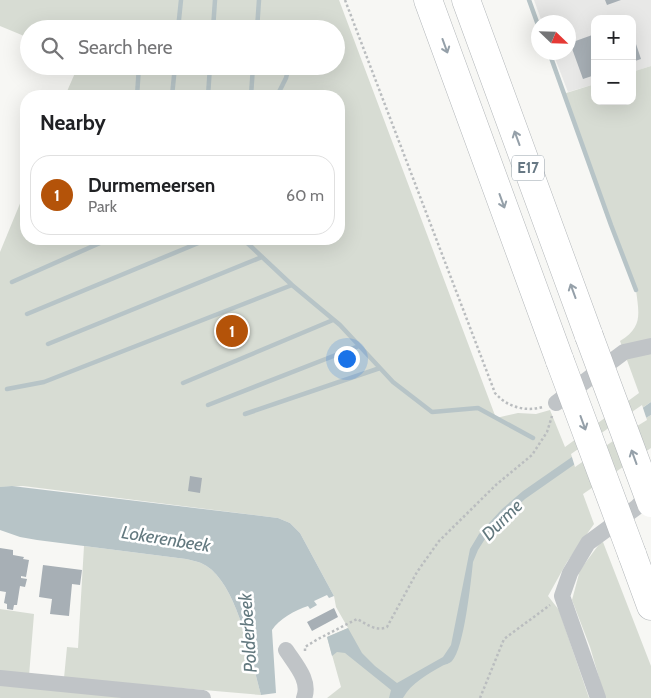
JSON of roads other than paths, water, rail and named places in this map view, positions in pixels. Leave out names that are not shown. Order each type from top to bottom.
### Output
[{"type":"highway","name":"E17","points":[[428,0],[651,606]]},
{"type":"highway","name":"E17","points":[[466,0],[589,336],[644,505]]},
{"type":"street","points":[[556,403],[624,352],[651,346]]},
{"type":"street","points":[[598,698],[562,596],[570,573],[588,543],[644,505],[651,491]]},
{"type":"street","points":[[286,650],[304,681],[307,691],[304,698]]},
{"type":"street","points":[[0,678],[204,698]]},
{"type":"water","name":"Durme","points":[[651,402],[651,415],[615,436],[525,499],[490,531],[473,562],[469,599],[460,643],[451,662],[420,679],[403,698],[389,698],[391,690],[345,653],[337,652],[332,656],[327,637],[348,628],[362,653],[397,683],[443,657],[451,645],[470,549],[479,534],[502,509],[523,491]]},
{"type":"water","points":[[12,486],[278,518],[290,523],[300,533],[334,596],[329,598],[327,595],[314,601],[317,605],[310,609],[308,606],[293,612],[279,622],[272,630],[276,693],[261,695],[241,622],[224,585],[214,572],[201,563],[186,559],[37,540],[20,537],[0,530],[0,487]]},
{"type":"waterway","points":[[179,20],[181,0]]},
{"type":"waterway","points":[[214,20],[215,0]]},
{"type":"waterway","points":[[258,20],[259,0]]},
{"type":"waterway","points":[[529,0],[534,15]]},
{"type":"waterway","points":[[552,60],[636,290]]},
{"type":"waterway","points":[[137,90],[138,75]]},
{"type":"waterway","points":[[173,90],[174,75]]},
{"type":"waterway","points":[[208,90],[209,75]]},
{"type":"waterway","points":[[251,90],[252,75]]},
{"type":"waterway","points":[[280,90],[287,75]]},
{"type":"waterway","points":[[12,282],[95,245]]},
{"type":"waterway","points":[[27,314],[194,245]]},
{"type":"waterway","points":[[249,245],[292,285]]},
{"type":"waterway","points":[[48,344],[262,257]]},
{"type":"waterway","points":[[7,389],[44,382],[292,285],[340,325],[393,382],[432,412],[478,408],[533,438]]},
{"type":"waterway","points":[[183,383],[333,320]]},
{"type":"waterway","points":[[208,405],[359,346]]},
{"type":"waterway","points":[[245,414],[380,368]]},
{"type":"place","name":"Durmemeersen","points":[[232,331]]},
{"type":"water label","name":"Lokerenbeek","points":[[166,539]]},
{"type":"water label","name":"Polderbeek","points":[[248,633]]}]
